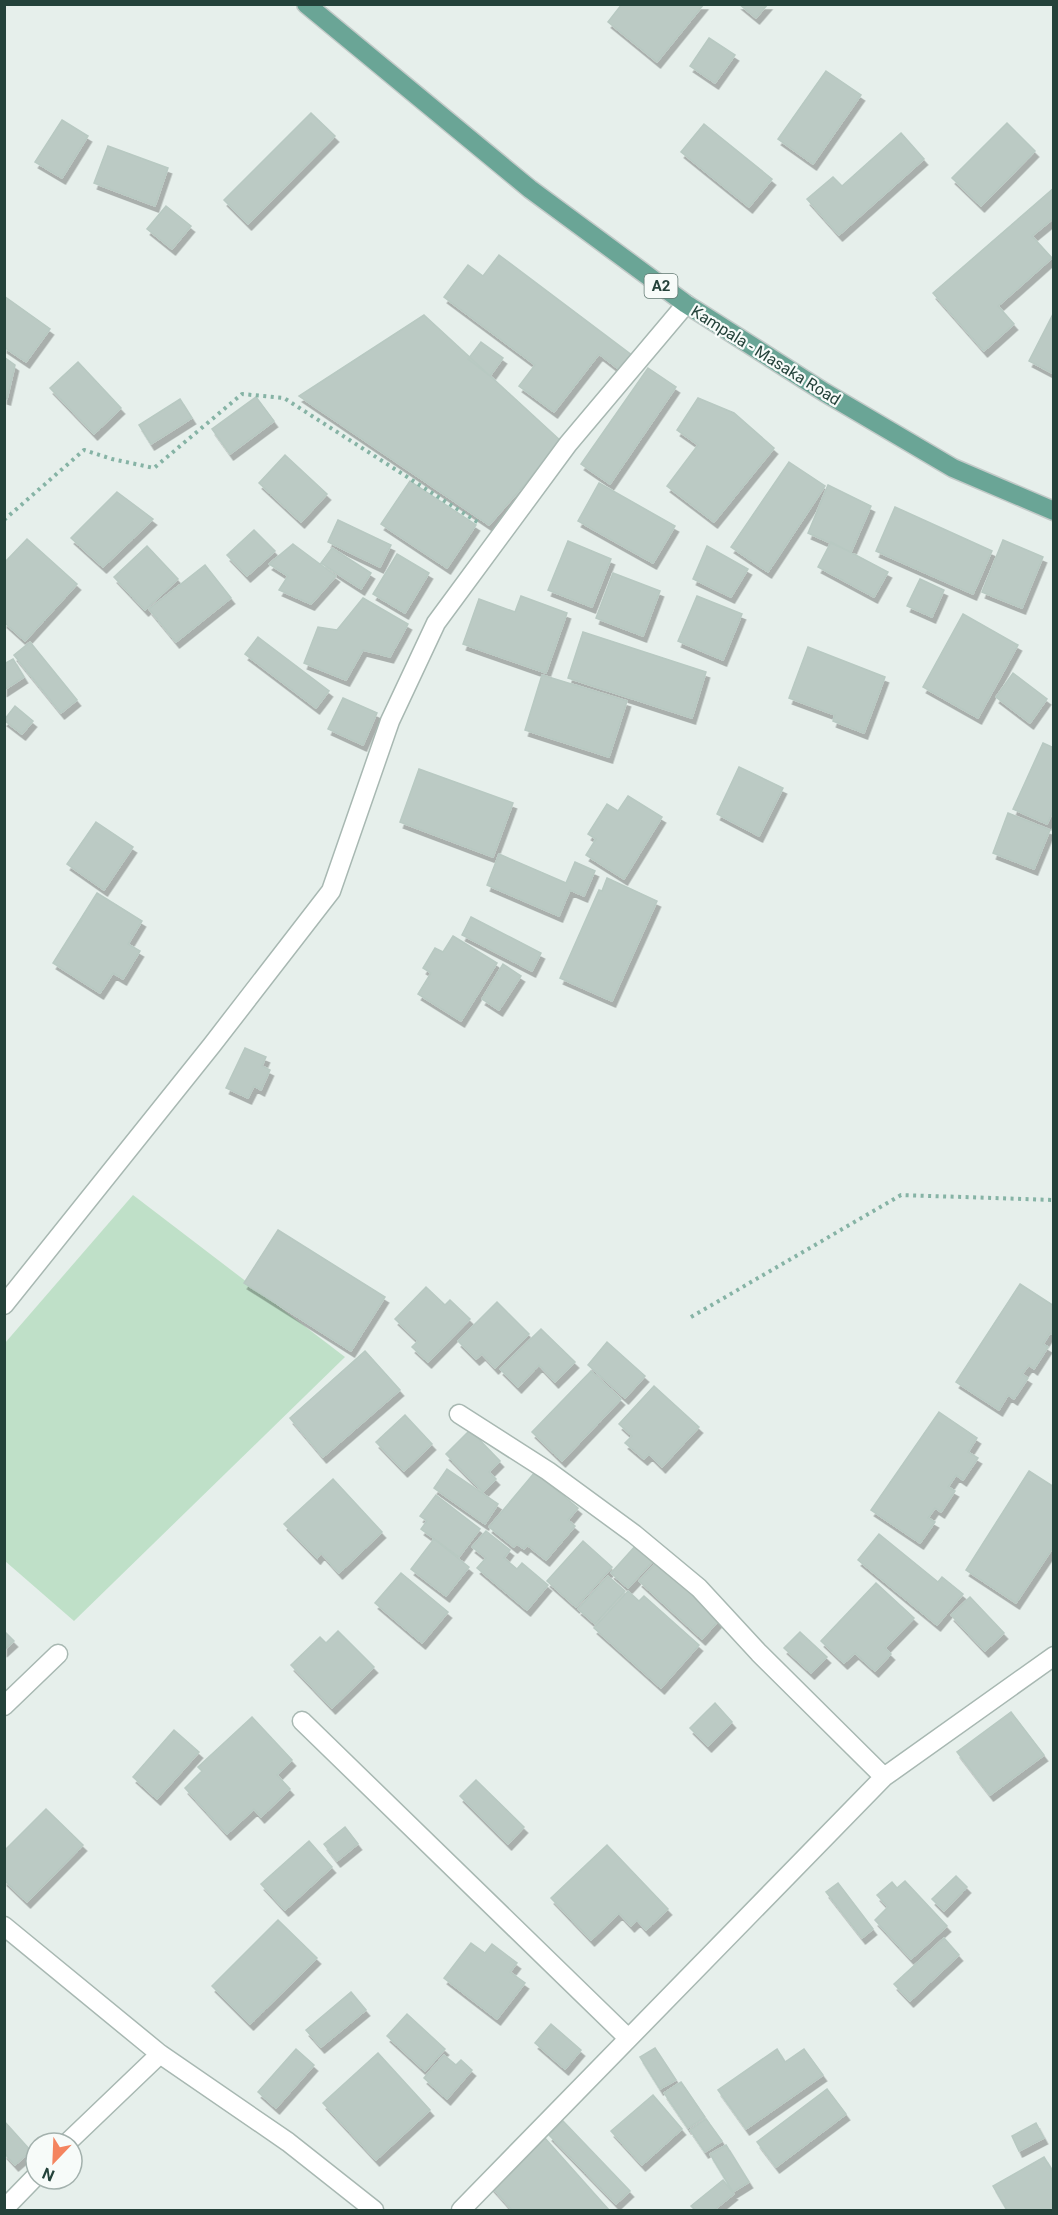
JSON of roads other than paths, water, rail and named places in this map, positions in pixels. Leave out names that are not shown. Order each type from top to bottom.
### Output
[{"type":"main road","name":"Kampala - Masaka Road","points":[[306,4],[530,189],[686,304],[824,392],[953,468],[1053,511]]},
{"type":"street","points":[[4,1305],[212,1045],[331,891],[390,721],[436,623],[568,444],[686,304]]},
{"type":"street","points":[[459,1414],[567,1485],[634,1534],[699,1588],[759,1653],[884,1777]]},
{"type":"street","points":[[4,1706],[58,1654]]},
{"type":"street","points":[[461,2211],[884,1777],[1053,1656]]},
{"type":"street","points":[[302,1721],[628,2038]]},
{"type":"street","points":[[4,1926],[160,2054],[288,2142],[374,2211]]},
{"type":"street","points":[[80,2131],[160,2054]]},
{"type":"street","points":[[4,2209],[24,2188]]}]
